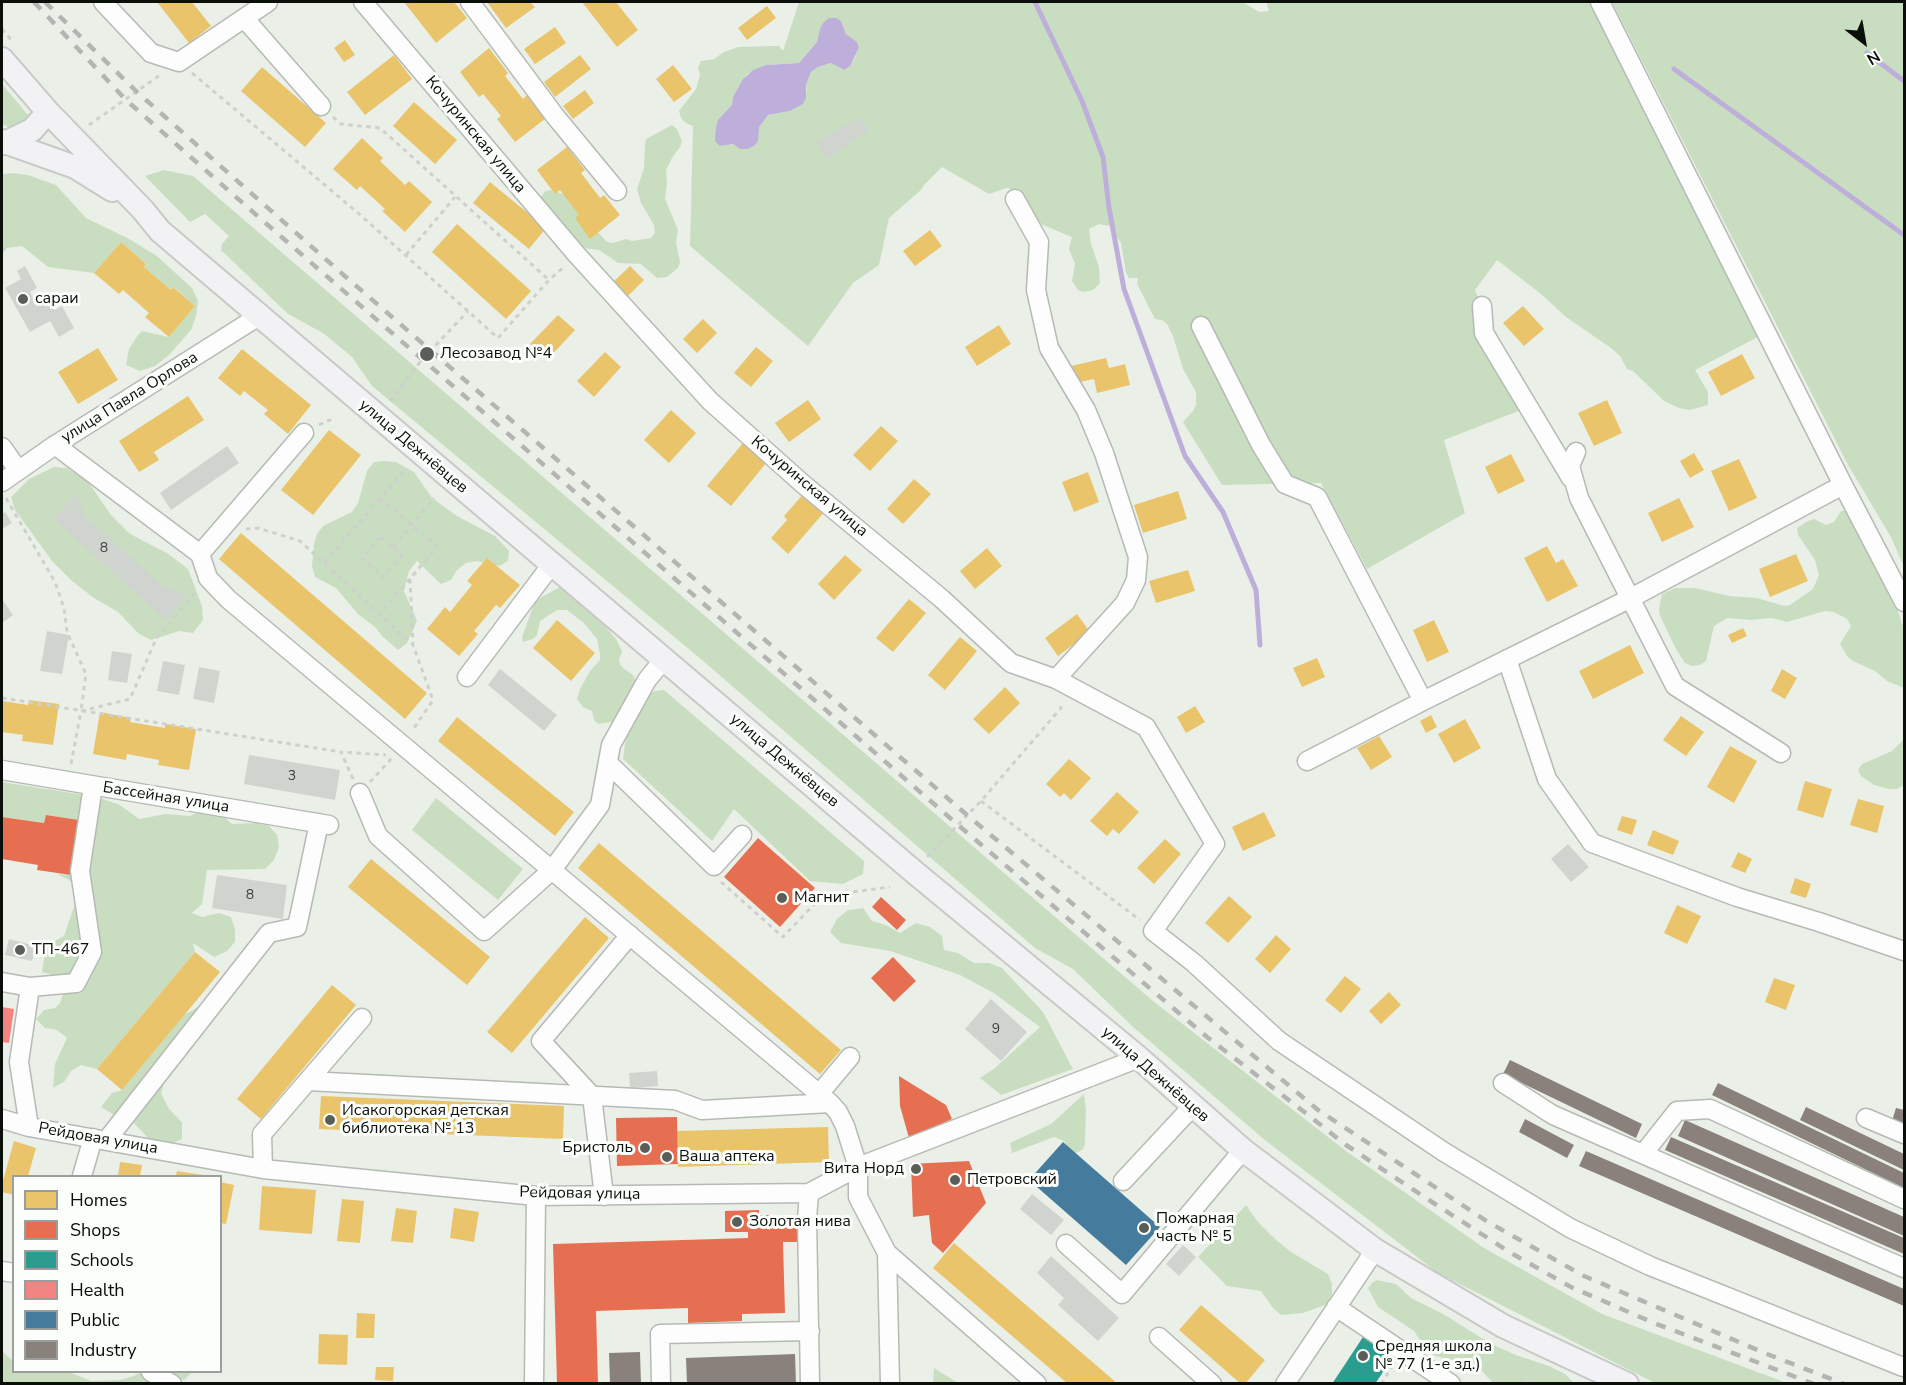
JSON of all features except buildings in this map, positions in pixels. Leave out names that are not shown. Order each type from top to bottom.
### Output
[{"type":"main road","name":"улица Дежнёвцев","points":[[2,59],[48,112],[143,210],[160,231],[663,659],[1139,1058],[1243,1150],[1375,1250],[1503,1326],[1627,1383]]},
{"type":"main road","points":[[3,143],[32,130],[48,112]]},
{"type":"main road","points":[[3,143],[75,167],[143,210]]},
{"type":"street","points":[[103,2],[151,53],[179,62],[268,2]]},
{"type":"street","name":"Кочуринская улица","points":[[363,2],[577,255],[710,402],[803,484],[942,598],[1011,663],[1056,679],[1146,727],[1215,844],[1154,931]]},
{"type":"street","points":[[470,2],[555,116],[617,191]]},
{"type":"street","points":[[1600,2],[1843,485],[1905,602]]},
{"type":"street","points":[[244,18],[321,106]]},
{"type":"street","points":[[1015,199],[1039,242],[1036,290],[1048,348],[1086,410],[1104,453],[1138,557],[1136,580],[1125,603],[1056,679]]},
{"type":"street","points":[[1482,306],[1484,333],[1573,482]]},
{"type":"street","name":"улица Павла Орлова","points":[[2,482],[55,445],[259,316]]},
{"type":"street","points":[[1201,326],[1261,445],[1285,484],[1317,497],[1423,701]]},
{"type":"street","points":[[200,554],[304,433]]},
{"type":"street","points":[[55,445],[200,554],[208,578],[228,599],[838,1112],[858,1167],[858,1197],[887,1253],[1037,1383]]},
{"type":"street","points":[[2,447],[18,470]]},
{"type":"street","points":[[1576,452],[1570,466],[1579,498],[1675,686],[1781,753]]},
{"type":"street","points":[[1307,761],[1629,599],[1843,485]]},
{"type":"street","points":[[467,676],[552,564]]},
{"type":"street","points":[[360,794],[378,836],[484,930],[552,870],[600,805],[611,745],[647,680],[663,659]]},
{"type":"street","points":[[1507,659],[1547,779],[1592,843],[1737,897],[1905,951]]},
{"type":"street","points":[[608,763],[714,866],[742,835]]},
{"type":"street","name":"Бассейная улица","points":[[2,770],[325,824],[297,927],[269,933],[100,1140]]},
{"type":"street","points":[[2,982],[30,987],[75,983],[92,952],[81,871],[93,786]]},
{"type":"street","points":[[1154,931],[1194,963],[1279,1041],[1444,1152],[1570,1228],[1650,1266],[1904,1366]]},
{"type":"street","points":[[604,1196],[592,1096],[541,1041],[630,935]]},
{"type":"street","points":[[29,1127],[10,1060],[30,987]]},
{"type":"street","points":[[263,1169],[262,1134],[362,1018]]},
{"type":"street","points":[[824,1099],[850,1057]]},
{"type":"street","name":"Рейдовая улица","points":[[2,1119],[29,1127],[263,1169],[536,1196],[809,1193],[858,1167],[1139,1058]]},
{"type":"street","points":[[308,1081],[675,1100],[702,1110],[824,1099]]},
{"type":"street","points":[[1503,1083],[1553,1115],[1905,1268]]},
{"type":"street","points":[[1123,1181],[1192,1107]]},
{"type":"street","points":[[1643,1154],[1677,1111],[1710,1109],[1905,1199]]},
{"type":"street","points":[[1866,1118],[1905,1134]]},
{"type":"street","points":[[82,1175],[100,1140]]},
{"type":"street","points":[[1066,1244],[1122,1294],[1243,1150]]},
{"type":"street","points":[[809,1193],[807,1219],[810,1383]]},
{"type":"street","points":[[534,1383],[536,1196]]},
{"type":"street","points":[[1285,1383],[1375,1250]]},
{"type":"street","points":[[887,1253],[890,1383]]},
{"type":"street","points":[[1336,1307],[1451,1383]]},
{"type":"street","points":[[661,1383],[660,1334],[810,1331]]},
{"type":"street","points":[[1159,1336],[1212,1383]]},
{"type":"street","points":[[155,1373],[172,1383]]},
{"type":"path","points":[[179,62],[350,206],[498,338],[549,280],[577,255]]},
{"type":"path","points":[[86,128],[158,76]]},
{"type":"path","points":[[321,106],[341,124],[380,128],[549,280]]},
{"type":"path","points":[[405,255],[455,197]]},
{"type":"path","points":[[385,407],[420,362],[468,311]]},
{"type":"path","points":[[324,563],[403,472]]},
{"type":"path","points":[[2,490],[55,582],[64,608],[67,632],[86,674],[74,746]]},
{"type":"path","points":[[380,498],[437,547],[380,614]]},
{"type":"path","points":[[393,547],[434,498]]},
{"type":"path","points":[[220,531],[258,528],[300,541],[413,645]]},
{"type":"path","points":[[381,537],[393,547],[402,555],[383,577],[362,558],[381,537]]},
{"type":"path","points":[[81,711],[130,699],[156,639],[208,578]]},
{"type":"path","points":[[403,745],[433,700],[413,645],[410,579]]},
{"type":"path","points":[[937,846],[981,801],[1061,708],[1056,679]]},
{"type":"path","points":[[2,698],[341,752],[394,755],[360,794],[341,752]]},
{"type":"path","points":[[981,801],[1154,931]]},
{"type":"path","points":[[714,866],[719,881],[783,937],[822,896],[890,887]]},
{"type":"path","points":[[1520,1383],[1523,1378]]},
{"type":"green space","points":[[799,2],[1243,2],[1259,12],[1269,11],[1266,2],[1591,2],[1769,331],[1695,370],[1708,392],[1708,405],[1690,410],[1679,408],[1664,401],[1633,371],[1627,369],[1620,356],[1611,348],[1566,317],[1541,294],[1497,260],[1475,290],[1526,408],[1444,440],[1465,513],[1367,569],[1321,483],[1222,485],[1183,422],[1196,405],[1196,392],[1183,369],[1173,336],[1167,324],[1155,319],[1137,284],[1138,278],[1129,278],[1126,273],[1121,243],[1109,226],[1099,224],[1089,229],[1091,244],[1099,267],[1100,283],[1093,290],[1083,292],[1078,290],[1072,281],[1075,264],[1069,249],[1072,237],[1038,223],[1019,191],[1007,188],[989,194],[942,167],[922,189],[889,218],[879,265],[853,283],[808,346],[690,246],[693,126],[681,118],[679,111],[696,89],[701,61],[714,59],[738,47],[779,46],[783,51]],"holes":[[[841,21],[846,34],[857,43],[859,48],[854,60],[844,70],[831,63],[818,67],[811,72],[806,85],[807,91],[790,111],[768,115],[740,149],[733,144],[720,146],[716,127],[718,121],[732,105],[733,97],[747,74],[766,65],[799,63],[817,42],[820,27]]]},
{"type":"green space","points":[[1612,2],[1904,2],[1904,567],[1891,537],[1848,465]]},
{"type":"green space","points":[[2,84],[28,115],[20,125],[8,127],[2,124]]},
{"type":"green space","points":[[672,125],[677,129],[682,141],[666,170],[665,199],[678,230],[676,243],[680,262],[678,268],[667,277],[657,278],[641,264],[618,263],[599,250],[583,248],[542,204],[541,197],[545,191],[551,190],[563,194],[607,242],[651,238],[655,233],[654,225],[641,203],[637,189],[644,168],[646,139]]},
{"type":"green space","points":[[164,170],[193,176],[1153,1001],[1346,1151],[1484,1248],[1602,1314],[1787,1383],[1655,1383],[1438,1273],[1266,1141],[1132,1026],[1073,969],[1035,948],[702,660],[372,386],[352,357],[323,333],[288,314],[221,250],[222,244],[229,236],[205,214],[190,222],[145,176]]},
{"type":"green space","points":[[2,174],[28,175],[56,185],[86,218],[157,256],[192,288],[198,301],[196,316],[191,330],[169,355],[155,366],[140,371],[126,365],[129,349],[142,331],[169,337],[195,306],[174,287],[171,290],[144,267],[146,264],[121,242],[94,273],[48,267],[22,246],[7,248],[2,254]]},
{"type":"green space","points":[[374,462],[396,462],[414,472],[432,498],[457,516],[495,536],[509,551],[508,561],[499,566],[476,561],[466,563],[457,570],[451,580],[441,584],[417,561],[409,571],[404,591],[417,621],[407,643],[398,650],[358,614],[336,588],[315,577],[312,566],[317,534],[323,526],[352,512],[358,503],[367,471]]},
{"type":"green space","points":[[54,467],[67,468],[89,483],[111,515],[130,534],[167,553],[188,569],[202,606],[203,620],[193,633],[179,631],[151,640],[139,634],[118,612],[94,598],[72,581],[52,561],[15,510],[11,497],[29,479]]},
{"type":"green space","points":[[1841,511],[1848,511],[1894,600],[1904,629],[1904,688],[1887,681],[1875,671],[1847,656],[1840,644],[1851,626],[1847,619],[1834,612],[1825,611],[1787,622],[1772,618],[1751,620],[1727,618],[1714,626],[1706,661],[1692,666],[1685,663],[1660,616],[1662,594],[1675,588],[1695,588],[1729,596],[1757,598],[1784,606],[1790,605],[1813,589],[1819,575],[1815,560],[1798,535],[1797,528],[1814,519],[1826,525],[1834,522]]},
{"type":"green space","points":[[560,587],[579,599],[586,610],[598,618],[616,639],[622,651],[620,664],[635,679],[636,683],[620,717],[612,722],[598,724],[594,720],[592,711],[583,707],[577,699],[590,671],[600,660],[597,639],[584,623],[567,610],[557,610],[540,621],[537,635],[533,639],[523,642],[522,637],[534,604]]},
{"type":"green space","points":[[664,690],[864,861],[863,874],[843,884],[810,881],[734,809],[712,841],[623,759],[628,722],[646,696],[655,691]]},
{"type":"green space","points":[[1904,739],[1904,785],[1897,789],[1889,789],[1874,785],[1861,776],[1858,770],[1862,764],[1892,751]]},
{"type":"green space","points":[[2,782],[97,797],[120,805],[139,819],[166,814],[190,816],[200,811],[223,816],[232,824],[257,823],[269,826],[277,835],[279,847],[274,860],[265,869],[207,870],[202,904],[192,913],[202,917],[219,913],[231,917],[235,929],[235,942],[227,951],[214,957],[193,943],[195,952],[97,1069],[81,1065],[71,1071],[64,1082],[53,1088],[55,1064],[67,1038],[57,1030],[45,1028],[36,1019],[44,1010],[55,1008],[60,1003],[64,991],[62,978],[42,972],[46,946],[64,936],[76,901],[77,889],[69,880],[57,874],[71,875],[79,820],[46,815],[44,823],[2,817]]},
{"type":"green space","points":[[436,798],[523,869],[498,900],[412,830]]},
{"type":"green space","points":[[863,908],[872,921],[886,925],[900,933],[916,923],[930,927],[942,936],[944,950],[958,953],[974,963],[989,963],[1002,968],[1043,1012],[1073,1069],[1001,1095],[980,1078],[995,1068],[1040,1027],[992,992],[960,975],[890,951],[841,943],[830,932],[837,919],[848,910]]},
{"type":"green space","points":[[209,1001],[166,1077],[161,1093],[169,1109],[182,1122],[182,1139],[166,1146],[149,1139],[133,1122],[101,1107],[112,1093],[122,1090],[184,1015]]},
{"type":"green space","points":[[1084,1094],[1085,1145],[1082,1150],[1076,1153],[1070,1151],[1064,1141],[1054,1137],[1012,1153],[1010,1143],[1051,1124]]},
{"type":"green space","points":[[1246,1205],[1258,1222],[1275,1239],[1291,1252],[1328,1274],[1332,1284],[1332,1295],[1325,1305],[1303,1313],[1281,1315],[1261,1291],[1227,1286],[1198,1257]]},
{"type":"green space","points":[[1377,1280],[1396,1284],[1411,1298],[1445,1315],[1491,1344],[1549,1366],[1565,1374],[1574,1383],[1493,1383],[1475,1367],[1433,1355],[1414,1331],[1378,1307],[1368,1288]]},
{"type":"green space","points":[[2,1351],[12,1360],[12,1373],[71,1373],[91,1381],[120,1380],[139,1373],[191,1373],[184,1380],[169,1374],[162,1383],[2,1383]]},
{"type":"green space","points":[[934,1368],[958,1383],[933,1383]]},
{"type":"shaded area","points":[[829,18],[841,21],[846,34],[857,42],[859,48],[850,66],[844,70],[831,63],[811,72],[803,104],[790,111],[768,115],[759,127],[758,141],[754,146],[740,149],[733,144],[720,146],[715,141],[718,120],[732,105],[733,97],[743,79],[753,70],[766,65],[799,63],[817,42],[820,28]]},
{"type":"waterway","points":[[1035,2],[1082,101],[1103,157],[1109,208],[1124,289],[1185,456],[1223,512],[1256,590],[1260,645]]},
{"type":"waterway","points":[[1867,53],[1904,81]]},
{"type":"waterway","points":[[1674,69],[1904,235]]},
{"type":"railway","points":[[34,2],[126,100],[262,220],[957,824],[1207,1037],[1346,1145],[1511,1253],[1571,1287],[1654,1323],[1814,1384]]},
{"type":"railway","points":[[45,2],[137,92],[339,271],[967,815],[1318,1110],[1488,1222],[1584,1276],[1767,1354],[1844,1384]]},
{"type":"place","name":"сараи","points":[[23,299]]},
{"type":"place","name":"Лесозавод №4","points":[[427,354]]},
{"type":"place","name":"Магнит","points":[[782,898]]},
{"type":"place","name":"ТП-467","points":[[20,950]]},
{"type":"place","name":"Исакогорская детская библиотека № 13","points":[[330,1120]]},
{"type":"place","name":"Бристоль","points":[[645,1148]]},
{"type":"place","name":"Ваша аптека","points":[[667,1157]]},
{"type":"place","name":"Вита Норд","points":[[916,1169]]},
{"type":"place","name":"Петровский","points":[[955,1180]]},
{"type":"place","name":"Золотая нива","points":[[737,1222]]},
{"type":"place","name":"Пожарная часть № 5","points":[[1144,1228]]},
{"type":"place","name":"Средняя школа № 77 (1-е зд.)","points":[[1363,1356]]}]
